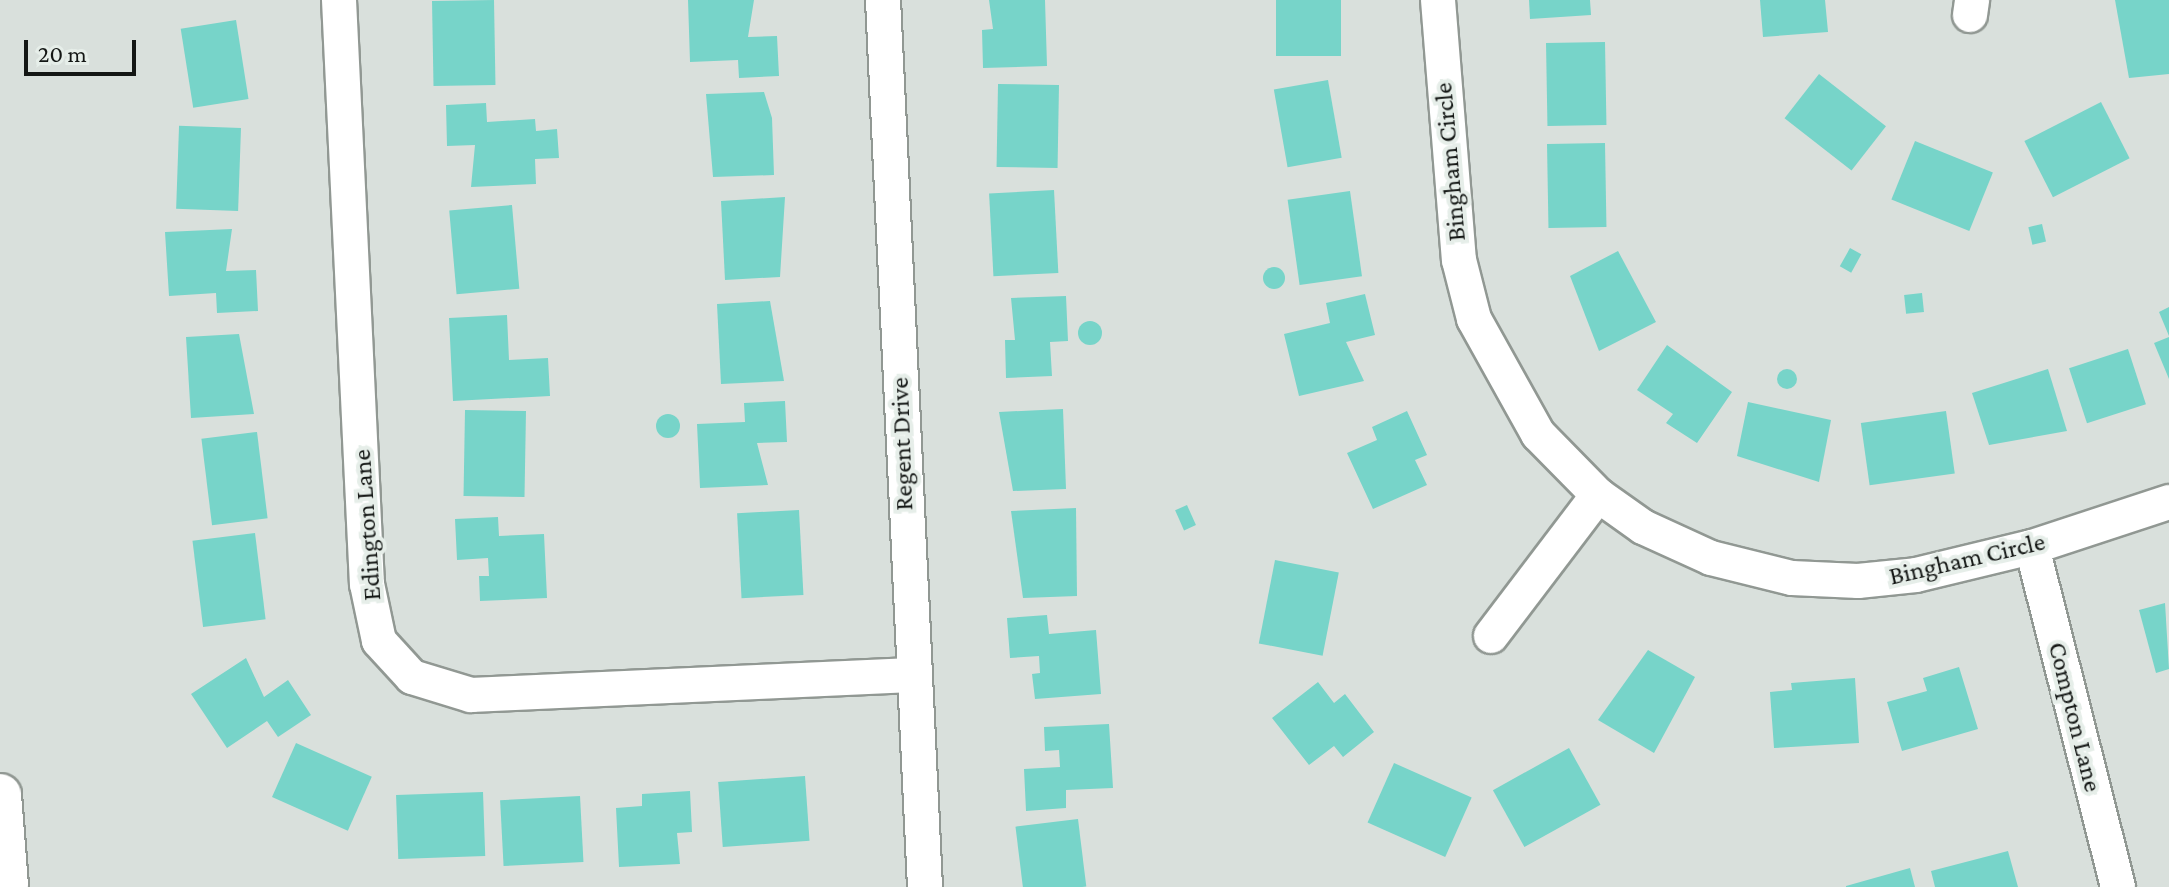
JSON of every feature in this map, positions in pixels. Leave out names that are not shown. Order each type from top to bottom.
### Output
[{"type":"street","name":"Edington Lane","points":[[339,0],[367,584],[379,641],[412,677],[471,695],[912,675]]},
{"type":"street","name":"Regent Drive","points":[[883,0],[912,675],[925,887]]},
{"type":"street","name":"Bingham Circle","points":[[1438,0],[1455,230],[1474,319],[1538,434],[1598,495],[1643,527],[1711,558],[1792,578],[1858,581],[1916,575],[2032,547],[2169,502]]},
{"type":"street","points":[[1491,636],[1598,495]]},
{"type":"street","name":"Compton Lane","points":[[2032,547],[2118,887]]},
{"type":"street","points":[[0,795],[7,887]]},
{"type":"building","points":[[494,0],[495,85],[433,86],[432,1]]},
{"type":"building","points":[[688,0],[754,0],[748,37],[777,36],[779,76],[739,78],[738,60],[690,62]]},
{"type":"building","points":[[989,0],[1045,0],[1047,66],[983,68],[982,30],[993,29]]},
{"type":"building","points":[[1276,0],[1341,0],[1341,56],[1276,56]]},
{"type":"building","points":[[1529,0],[1590,0],[1591,15],[1530,19]]},
{"type":"building","points":[[1760,0],[1825,0],[1828,32],[1763,37]]},
{"type":"building","points":[[2115,0],[2169,0],[2169,74],[2129,78]]},
{"type":"building","points":[[236,20],[249,99],[193,108],[181,29]]},
{"type":"building","points":[[1605,42],[1606,125],[1547,126],[1546,43]]},
{"type":"building","points":[[1819,74],[1886,126],[1852,170],[1785,118]]},
{"type":"building","points":[[1328,80],[1342,158],[1288,167],[1274,90]]},
{"type":"building","points":[[998,84],[1059,85],[1058,168],[997,167]]},
{"type":"building","points":[[764,92],[772,118],[774,175],[713,177],[706,94]]},
{"type":"building","points":[[2101,102],[2130,158],[2053,197],[2024,141]]},
{"type":"building","points":[[486,103],[487,122],[535,119],[536,131],[557,129],[559,158],[535,159],[536,184],[471,187],[475,145],[447,146],[446,105]]},
{"type":"building","points":[[179,126],[241,128],[238,211],[176,209]]},
{"type":"building","points":[[1915,141],[1993,172],[1969,231],[1891,199]]},
{"type":"building","points":[[1605,143],[1606,227],[1548,228],[1547,144]]},
{"type":"building","points":[[1054,190],[1058,273],[993,276],[989,193]]},
{"type":"building","points":[[1350,191],[1362,276],[1300,285],[1288,200]]},
{"type":"building","points":[[785,197],[780,277],[725,280],[721,201]]},
{"type":"building","points":[[512,205],[519,289],[457,294],[449,210]]},
{"type":"building","points":[[2042,224],[2046,242],[2032,245],[2028,227]]},
{"type":"building","points":[[232,229],[226,271],[256,270],[258,311],[217,313],[216,293],[169,296],[165,232]]},
{"type":"building","points":[[1850,248],[1861,254],[1851,273],[1840,266]]},
{"type":"building","points":[[1618,251],[1656,322],[1599,351],[1570,276]]},
{"type":"building","points":[[1270,267],[1278,267],[1285,278],[1278,289],[1270,289],[1263,282],[1263,274]]},
{"type":"building","points":[[1922,293],[1924,312],[1906,314],[1904,295]]},
{"type":"building","points":[[1365,294],[1375,335],[1346,342],[1364,381],[1299,396],[1284,334],[1330,323],[1326,303]]},
{"type":"building","points":[[1066,296],[1068,341],[1050,342],[1052,376],[1006,378],[1005,340],[1015,340],[1011,298]]},
{"type":"building","points":[[770,301],[784,381],[721,384],[717,304]]},
{"type":"building","points":[[2169,307],[2169,336],[2159,312]]},
{"type":"building","points":[[507,315],[509,360],[548,358],[550,396],[453,401],[449,318]]},
{"type":"building","points":[[1090,321],[1098,325],[1102,333],[1098,341],[1090,345],[1082,341],[1078,333],[1082,325]]},
{"type":"building","points":[[239,334],[254,414],[191,418],[186,337]]},
{"type":"building","points":[[2169,337],[2169,379],[2154,343]]},
{"type":"building","points":[[1667,345],[1732,392],[1697,443],[1666,423],[1673,414],[1637,390]]},
{"type":"building","points":[[2128,349],[2146,404],[2087,423],[2069,368]]},
{"type":"building","points":[[1783,369],[1791,369],[1797,379],[1791,389],[1783,389],[1777,383],[1777,375]]},
{"type":"building","points":[[2048,369],[2067,431],[1989,445],[1972,393]]},
{"type":"building","points":[[785,401],[787,442],[757,443],[768,485],[700,488],[697,424],[745,422],[744,403]]},
{"type":"building","points":[[1748,402],[1831,420],[1819,482],[1737,456]]},
{"type":"building","points":[[1063,409],[1066,489],[1013,491],[999,412]]},
{"type":"building","points":[[465,410],[526,411],[524,497],[464,496]]},
{"type":"building","points":[[1407,411],[1427,455],[1415,460],[1427,485],[1373,509],[1347,453],[1377,440],[1372,427]]},
{"type":"building","points":[[1946,411],[1955,473],[1870,485],[1861,423]]},
{"type":"building","points":[[668,414],[679,421],[680,426],[673,437],[668,438],[657,431],[656,426],[663,415]]},
{"type":"building","points":[[257,432],[268,518],[212,525],[201,439]]},
{"type":"building","points":[[1187,505],[1196,525],[1184,530],[1175,510]]},
{"type":"building","points":[[1076,508],[1077,596],[1023,598],[1011,511]]},
{"type":"building","points":[[799,510],[803,595],[742,598],[737,513]]},
{"type":"building","points":[[498,517],[499,536],[544,534],[547,598],[480,601],[479,576],[489,576],[488,558],[457,560],[455,519]]},
{"type":"building","points":[[255,533],[266,619],[203,627],[192,541]]},
{"type":"building","points":[[1275,560],[1339,572],[1323,656],[1259,643]]},
{"type":"building","points":[[2165,603],[2169,669],[2156,673],[2139,610]]},
{"type":"building","points":[[1047,615],[1049,634],[1096,630],[1101,694],[1035,699],[1032,674],[1040,673],[1039,656],[1010,658],[1007,618]]},
{"type":"building","points":[[1648,650],[1695,677],[1654,753],[1598,720]]},
{"type":"building","points":[[246,658],[264,697],[288,680],[311,715],[278,737],[267,721],[227,748],[191,694]]},
{"type":"building","points":[[1959,667],[1978,729],[1902,751],[1887,702],[1927,691],[1923,678]]},
{"type":"building","points":[[1855,678],[1859,743],[1774,748],[1770,692],[1792,690],[1791,683]]},
{"type":"building","points":[[1318,682],[1334,703],[1345,694],[1374,732],[1343,757],[1334,746],[1309,765],[1272,718]]},
{"type":"building","points":[[1109,724],[1113,788],[1066,790],[1066,808],[1026,811],[1024,769],[1060,767],[1059,750],[1045,751],[1044,727]]},
{"type":"building","points":[[296,743],[372,777],[348,831],[272,797]]},
{"type":"building","points":[[1569,748],[1601,805],[1524,847],[1493,790]]},
{"type":"building","points":[[1394,763],[1472,798],[1445,857],[1368,822]]},
{"type":"building","points":[[805,776],[810,841],[723,847],[718,782]]},
{"type":"building","points":[[690,791],[692,832],[677,833],[680,864],[619,867],[616,808],[642,806],[642,794]]},
{"type":"building","points":[[483,792],[485,856],[398,859],[396,795]]},
{"type":"building","points":[[580,796],[583,862],[504,866],[500,800]]},
{"type":"building","points":[[1078,819],[1086,886],[1023,887],[1015,827]]},
{"type":"building","points":[[2008,851],[2018,887],[1935,887],[1931,871]]},
{"type":"building","points":[[1910,868],[1915,887],[1846,887],[1846,886]]}]
